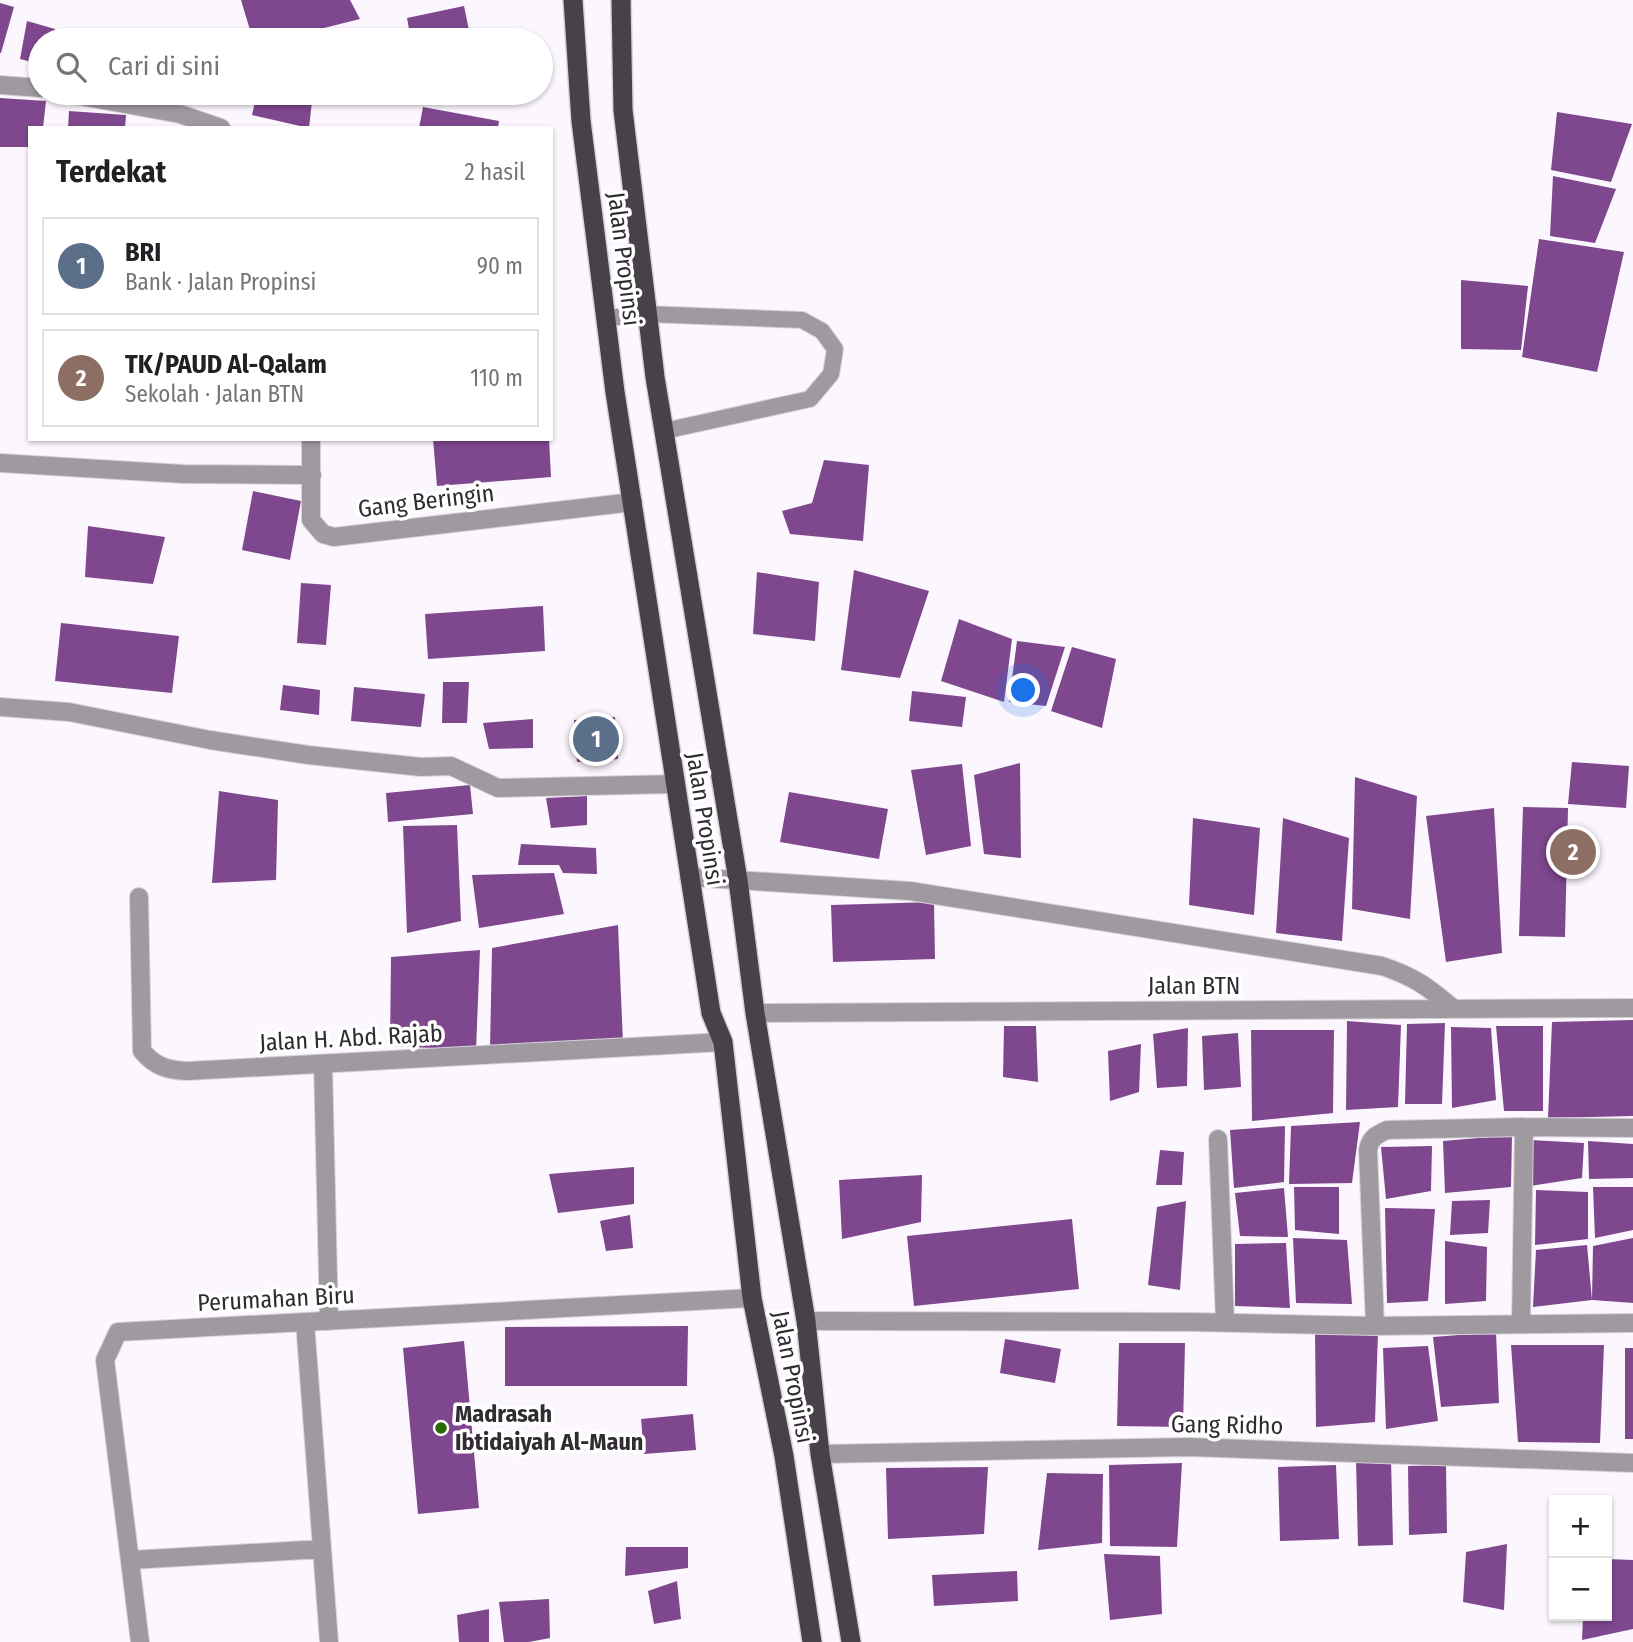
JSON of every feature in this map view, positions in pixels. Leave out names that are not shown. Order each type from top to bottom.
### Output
[{"type":"highway","name":"Jalan Propinsi","points":[[573,0],[581,121],[615,392],[710,1013],[723,1042],[752,1298],[784,1456],[813,1642]]},
{"type":"highway","points":[[621,0],[623,110],[647,314],[738,880],[755,1013],[806,1321],[820,1454],[851,1642]]},
{"type":"street","points":[[0,85],[28,87]]},
{"type":"street","points":[[130,105],[180,114],[214,126]]},
{"type":"street","name":"Gang Beringin","points":[[311,441],[311,520],[323,534],[334,537],[633,502]]},
{"type":"street","points":[[0,463],[183,474],[312,475]]},
{"type":"street","points":[[0,707],[69,712],[210,740],[308,755],[421,767],[451,766],[465,770],[498,788],[675,784]]},
{"type":"street","points":[[689,877],[910,891],[1382,966],[1425,984],[1454,1009]]},
{"type":"street","name":"Jalan H. Abd. Rajab","points":[[139,897],[142,1051],[152,1063],[168,1070],[723,1042]]},
{"type":"street","name":"Jalan BTN","points":[[755,1013],[1633,1008]]},
{"type":"street","points":[[323,1064],[330,1321]]},
{"type":"street","points":[[1521,1323],[1524,1127]]},
{"type":"street","points":[[1374,1326],[1368,1150],[1370,1141],[1377,1134],[1387,1130],[1633,1128]]},
{"type":"street","points":[[1217,1139],[1225,1322]]},
{"type":"street","name":"Perumahan Biru","points":[[140,1642],[105,1360],[118,1332],[752,1298]]},
{"type":"street","points":[[806,1321],[1225,1322],[1374,1326],[1633,1323]]},
{"type":"street","points":[[305,1322],[329,1642]]},
{"type":"street","name":"Gang Ridho","points":[[820,1454],[1188,1447],[1633,1463]]},
{"type":"street","points":[[130,1560],[322,1549]]},
{"type":"lane","points":[[607,318],[647,314],[802,320],[822,331],[835,349],[831,374],[810,398],[664,431]]},
{"type":"building","points":[[241,0],[350,0],[360,19],[324,28],[249,28]]},
{"type":"building","points":[[0,3],[14,7],[1,53],[0,53]]},
{"type":"building","points":[[464,6],[469,28],[409,28],[407,18]]},
{"type":"building","points":[[27,21],[52,28],[28,28],[28,61],[20,59]]},
{"type":"building","points":[[0,98],[28,100],[28,105],[46,105],[43,126],[28,126],[28,147],[0,147]]},
{"type":"building","points":[[254,105],[312,105],[309,126],[252,115]]},
{"type":"building","points":[[423,107],[499,121],[498,126],[419,126]]},
{"type":"building","points":[[69,111],[126,115],[125,126],[68,126]]},
{"type":"building","points":[[1557,112],[1632,124],[1611,182],[1551,170]]},
{"type":"building","points":[[1553,176],[1616,189],[1595,243],[1550,236]]},
{"type":"building","points":[[1539,239],[1624,252],[1597,372],[1522,357]]},
{"type":"building","points":[[1461,280],[1528,286],[1521,350],[1461,349]]},
{"type":"building","points":[[433,441],[549,441],[551,477],[437,486]]},
{"type":"building","points":[[824,460],[869,465],[863,541],[790,534],[782,511],[812,503]]},
{"type":"building","points":[[253,491],[301,501],[290,560],[242,550]]},
{"type":"building","points":[[88,526],[165,537],[153,584],[85,577]]},
{"type":"building","points":[[854,570],[929,591],[900,678],[841,670]]},
{"type":"building","points":[[757,572],[819,582],[815,641],[753,634]]},
{"type":"building","points":[[301,583],[331,585],[326,645],[297,643]]},
{"type":"building","points":[[543,606],[545,651],[428,659],[425,614]]},
{"type":"building","points":[[959,619],[1012,639],[1004,702],[941,681]]},
{"type":"building","points":[[61,623],[179,636],[172,693],[55,681]]},
{"type":"building","points":[[1017,641],[1065,647],[1046,706],[1009,702]]},
{"type":"building","points":[[1072,647],[1116,659],[1102,728],[1051,711]]},
{"type":"building","points":[[443,682],[469,682],[467,723],[442,723]]},
{"type":"building","points":[[283,685],[320,690],[319,715],[280,710]]},
{"type":"building","points":[[354,687],[425,694],[421,727],[351,721]]},
{"type":"building","points":[[912,691],[966,697],[962,727],[909,721]]},
{"type":"building","points":[[615,717],[618,759],[577,762],[574,720]]},
{"type":"building","points":[[533,719],[533,748],[489,749],[483,723]]},
{"type":"building","points":[[1572,762],[1629,766],[1626,808],[1568,804]]},
{"type":"building","points":[[1020,763],[1021,858],[984,854],[974,775]]},
{"type":"building","points":[[962,764],[971,846],[926,855],[911,770]]},
{"type":"building","points":[[1355,777],[1417,796],[1410,919],[1352,909]]},
{"type":"building","points":[[470,785],[473,814],[388,822],[386,793]]},
{"type":"building","points":[[219,791],[278,800],[276,880],[212,883]]},
{"type":"building","points":[[789,792],[888,809],[879,859],[780,842]]},
{"type":"building","points":[[587,796],[587,825],[551,828],[546,798]]},
{"type":"building","points":[[1523,807],[1568,808],[1565,937],[1519,936]]},
{"type":"building","points":[[1494,808],[1502,953],[1446,962],[1426,816]]},
{"type":"building","points":[[1193,818],[1260,828],[1254,915],[1189,905]]},
{"type":"building","points":[[1283,818],[1349,838],[1342,941],[1276,933]]},
{"type":"building","points":[[457,825],[461,921],[407,933],[403,826]]},
{"type":"building","points":[[521,844],[596,848],[597,874],[563,873],[559,865],[518,865]]},
{"type":"building","points":[[554,873],[564,914],[479,928],[472,875]]},
{"type":"building","points":[[934,902],[935,959],[833,962],[831,905]]},
{"type":"building","points":[[618,925],[623,1043],[490,1049],[492,948]]},
{"type":"building","points":[[480,950],[476,1050],[390,1046],[391,957]]},
{"type":"building","points":[[1633,1020],[1633,1116],[1548,1118],[1552,1022]]},
{"type":"building","points":[[1347,1021],[1401,1025],[1398,1107],[1346,1110]]},
{"type":"building","points":[[1445,1023],[1442,1104],[1405,1104],[1407,1024]]},
{"type":"building","points":[[1004,1026],[1036,1026],[1038,1082],[1003,1077]]},
{"type":"building","points":[[1496,1026],[1543,1026],[1543,1111],[1504,1111]]},
{"type":"building","points":[[1451,1027],[1491,1028],[1496,1100],[1452,1108]]},
{"type":"building","points":[[1188,1028],[1187,1086],[1157,1088],[1153,1034]]},
{"type":"building","points":[[1251,1030],[1334,1030],[1333,1113],[1252,1121]]},
{"type":"building","points":[[1238,1033],[1241,1087],[1204,1090],[1202,1036]]},
{"type":"building","points":[[1141,1044],[1139,1092],[1110,1101],[1108,1051]]},
{"type":"building","points":[[1360,1122],[1352,1183],[1289,1184],[1291,1126]]},
{"type":"building","points":[[1285,1126],[1284,1182],[1234,1188],[1230,1130]]},
{"type":"building","points":[[1512,1135],[1511,1187],[1445,1193],[1443,1141]]},
{"type":"building","points":[[1531,1140],[1584,1143],[1582,1178],[1530,1186]]},
{"type":"building","points":[[1588,1141],[1633,1144],[1633,1178],[1589,1179]]},
{"type":"building","points":[[1432,1146],[1431,1191],[1386,1199],[1381,1147]]},
{"type":"building","points":[[1160,1150],[1184,1152],[1182,1185],[1156,1185]]},
{"type":"building","points":[[634,1167],[634,1204],[558,1213],[549,1174]]},
{"type":"building","points":[[922,1175],[921,1222],[842,1239],[839,1180]]},
{"type":"building","points":[[1294,1187],[1339,1187],[1339,1234],[1295,1230]]},
{"type":"building","points":[[1593,1187],[1633,1187],[1633,1230],[1595,1238]]},
{"type":"building","points":[[1284,1188],[1288,1237],[1240,1236],[1235,1193]]},
{"type":"building","points":[[1536,1190],[1588,1192],[1588,1239],[1535,1245]]},
{"type":"building","points":[[1490,1200],[1488,1233],[1450,1235],[1452,1201]]},
{"type":"building","points":[[1186,1201],[1180,1290],[1148,1285],[1157,1207]]},
{"type":"building","points":[[1385,1208],[1435,1209],[1428,1301],[1387,1303]]},
{"type":"building","points":[[630,1215],[633,1248],[606,1251],[600,1221]]},
{"type":"building","points":[[1072,1219],[1079,1289],[914,1306],[907,1236]]},
{"type":"building","points":[[1293,1238],[1347,1240],[1352,1304],[1296,1303]]},
{"type":"building","points":[[1633,1238],[1633,1303],[1592,1300],[1593,1246]]},
{"type":"building","points":[[1445,1241],[1487,1247],[1486,1301],[1445,1304]]},
{"type":"building","points":[[1286,1243],[1290,1308],[1235,1306],[1235,1244]]},
{"type":"building","points":[[1587,1245],[1592,1300],[1533,1307],[1536,1250]]},
{"type":"building","points":[[688,1326],[687,1386],[505,1386],[505,1327]]},
{"type":"building","points":[[1315,1330],[1378,1332],[1375,1422],[1316,1427]]},
{"type":"building","points":[[1496,1332],[1499,1403],[1441,1407],[1433,1337]]},
{"type":"building","points":[[1005,1339],[1061,1349],[1055,1383],[1000,1373]]},
{"type":"building","name":"Madrasah Ibtidaiyah Al-Maun","points":[[464,1341],[479,1508],[418,1514],[403,1348]]},
{"type":"building","points":[[1119,1343],[1185,1343],[1183,1427],[1117,1426]]},
{"type":"building","points":[[1511,1345],[1604,1345],[1600,1443],[1518,1442]]},
{"type":"building","points":[[1428,1346],[1438,1421],[1386,1429],[1383,1348]]},
{"type":"building","points":[[1625,1348],[1633,1348],[1633,1439],[1625,1439]]},
{"type":"building","points":[[693,1414],[696,1450],[644,1454],[641,1419]]},
{"type":"building","points":[[1391,1458],[1393,1545],[1358,1546],[1356,1459]]},
{"type":"building","points":[[1182,1463],[1177,1547],[1110,1546],[1109,1465]]},
{"type":"building","points":[[1336,1465],[1339,1539],[1280,1541],[1278,1467]]},
{"type":"building","points":[[1446,1465],[1447,1533],[1409,1535],[1408,1466]]},
{"type":"building","points":[[988,1467],[984,1534],[888,1539],[886,1468]]},
{"type":"building","points":[[1047,1473],[1103,1474],[1102,1543],[1038,1550]]},
{"type":"building","points":[[1507,1544],[1504,1610],[1463,1602],[1466,1552]]},
{"type":"building","points":[[626,1547],[688,1547],[688,1568],[625,1576]]},
{"type":"building","points":[[1104,1554],[1160,1556],[1162,1614],[1110,1620]]},
{"type":"building","points":[[1612,1559],[1633,1560],[1633,1629],[1582,1640],[1583,1621],[1612,1621]]},
{"type":"building","points":[[1017,1571],[1018,1601],[934,1606],[932,1575]]},
{"type":"building","points":[[677,1581],[681,1619],[654,1624],[648,1591]]},
{"type":"building","points":[[549,1599],[550,1638],[529,1642],[504,1642],[499,1602]]},
{"type":"building","points":[[489,1609],[489,1642],[459,1642],[457,1615]]},
{"type":"place","name":"BRI","points":[[596,739]]},
{"type":"place","name":"TK/PAUD Al-Qalam","points":[[1573,852]]},
{"type":"place","name":"Madrasah Ibtidaiyah Al-Maun","points":[[441,1428]]}]
